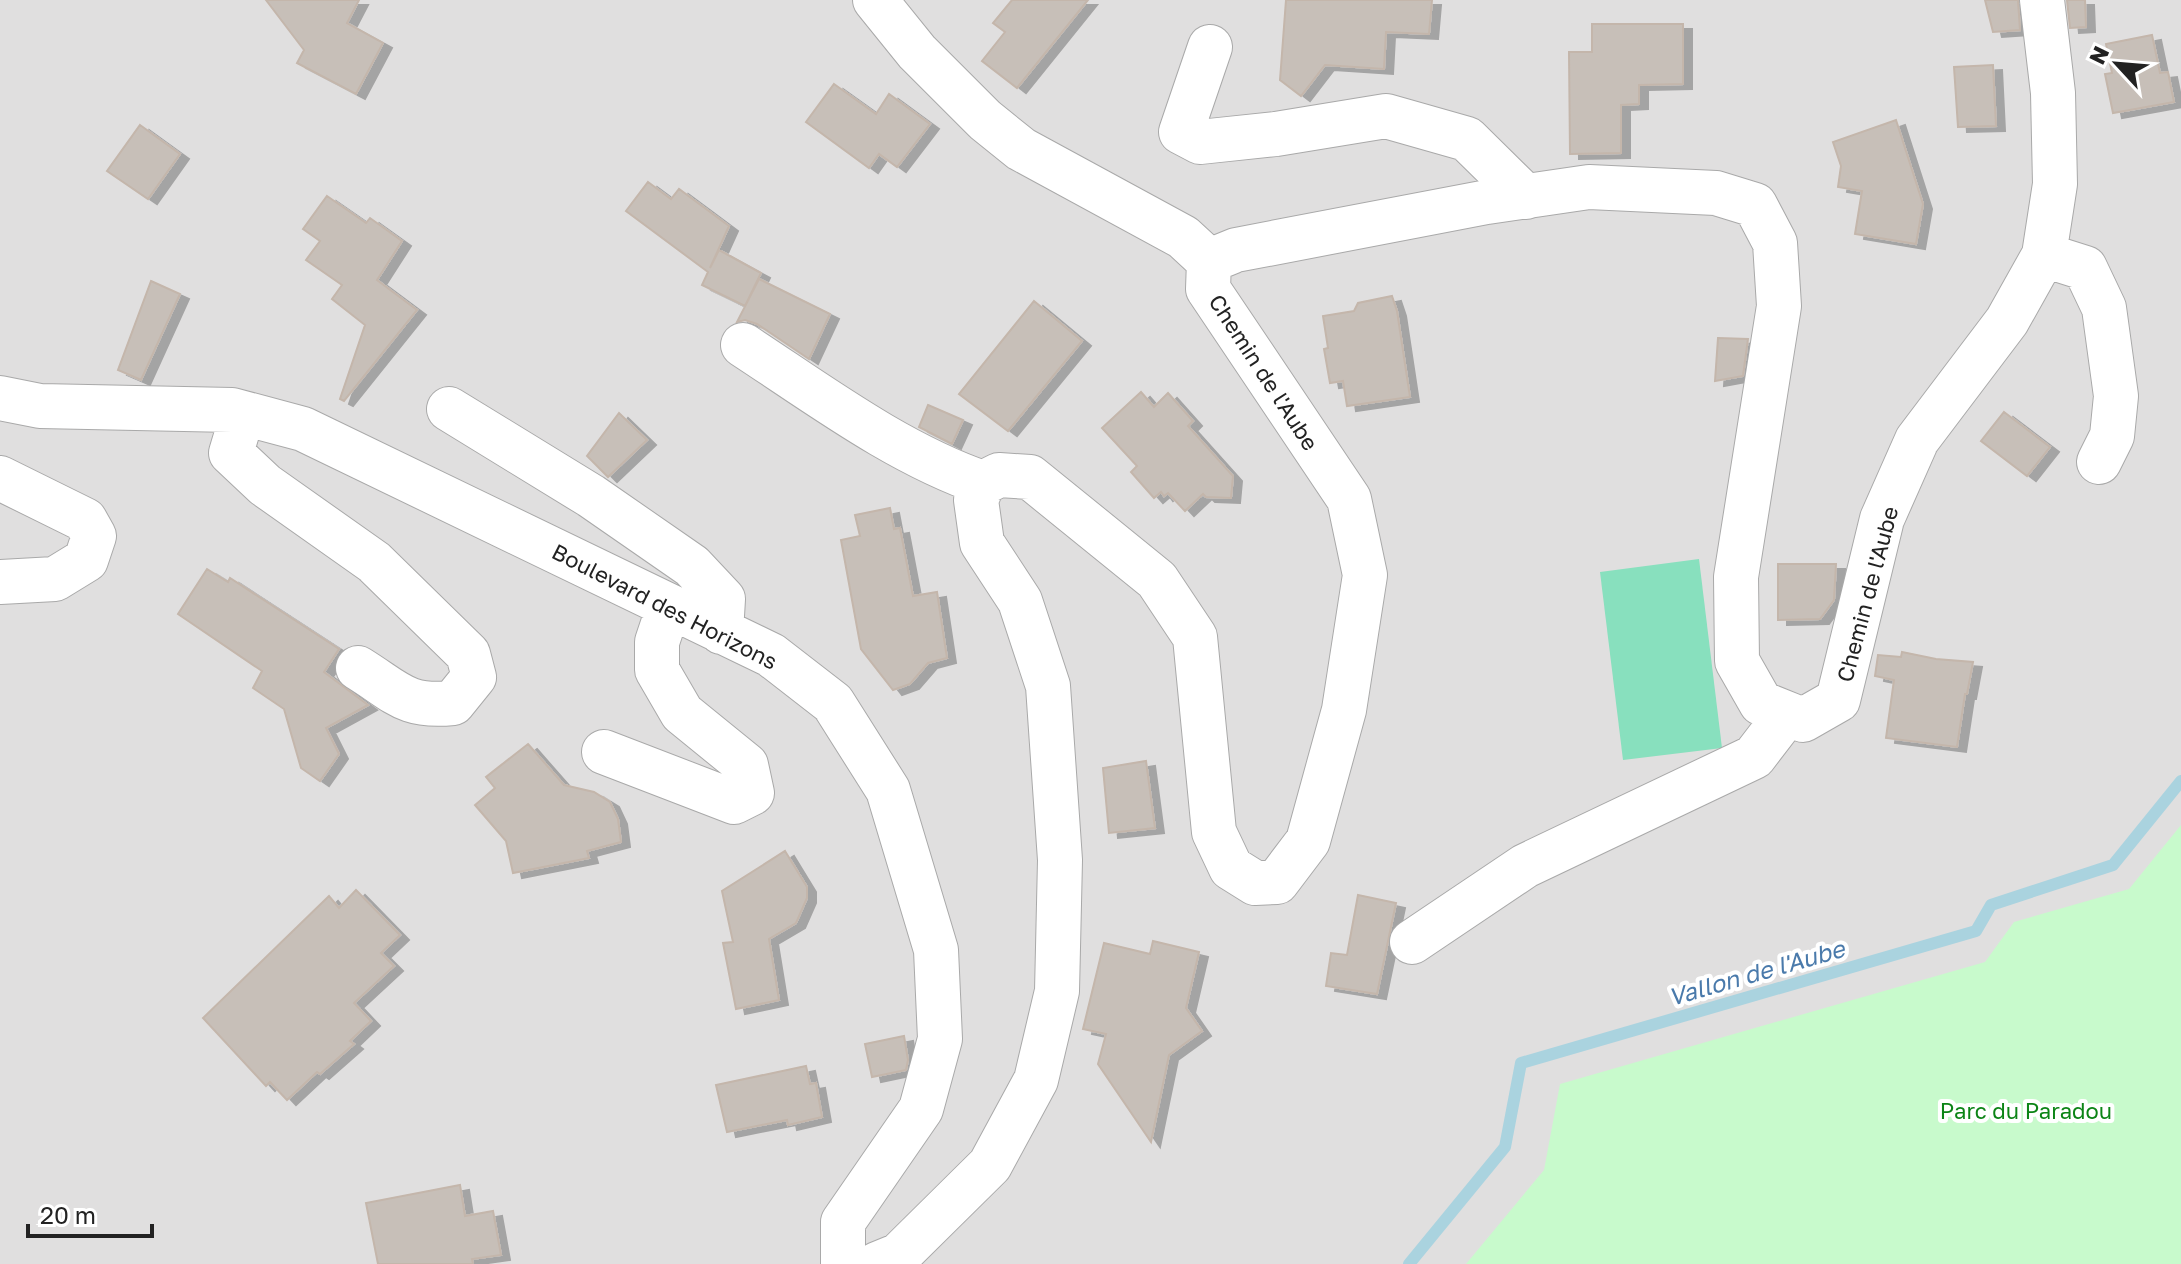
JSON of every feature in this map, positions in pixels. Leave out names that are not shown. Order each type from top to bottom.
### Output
[{"type":"street","points":[[875,0],[917,52],[985,120],[1021,149],[1183,237],[1209,261]]},
{"type":"street","name":"Chemin de l'Aube","points":[[983,483],[999,475],[1030,477],[1157,580],[1195,637],[1214,832],[1231,868],[1255,883],[1277,882],[1308,841],[1344,710],[1365,575],[1349,499],[1208,289],[1209,261],[1236,250],[1589,187],[1716,193],[1755,205],[1775,243],[1779,306],[1736,577],[1737,661],[1761,703],[1803,720],[1838,700],[1882,519],[1917,440],[2007,321],[2044,255],[2055,184],[2053,93],[2042,0]]},
{"type":"street","points":[[1210,47],[1181,132],[1200,142],[1276,134],[1386,116],[1467,139],[1526,197]]},
{"type":"street","points":[[2044,255],[2085,268],[2104,308],[2116,396],[2112,436],[2099,462]]},
{"type":"street","points":[[743,345],[849,414],[947,471],[983,483],[976,500],[982,543],[1020,601],[1048,686],[1060,860],[1057,991],[1036,1080],[990,1165],[899,1255],[877,1264]]},
{"type":"street","name":"Boulevard des Horizons","points":[[0,398],[40,406],[232,410],[303,429],[771,655],[833,703],[888,790],[936,950],[940,1039],[921,1109],[843,1222],[843,1264]]},
{"type":"street","points":[[449,409],[591,496],[692,566],[723,599],[721,632]]},
{"type":"street","points":[[243,413],[231,453],[265,485],[374,562],[468,654],[474,677],[453,703],[429,706],[404,700],[358,668]]},
{"type":"street","points":[[0,478],[85,520],[94,536],[86,560],[55,579],[0,582]]},
{"type":"street","points":[[604,752],[734,802],[752,793],[746,765],[682,713],[657,670],[657,642],[669,606]]},
{"type":"street","points":[[1412,942],[1525,866],[1754,757],[1787,714]]},
{"type":"shaded area","points":[[0,0],[2181,0],[2181,1264],[0,1264]]},
{"type":"green space","points":[[1699,559],[1722,748],[1623,760],[1600,572]]},
{"type":"green space","name":"Parc du Paradou","points":[[2181,825],[2181,1264],[1466,1264],[1544,1170],[1560,1084],[1985,962],[2014,922],[2129,889]]},
{"type":"building","points":[[266,0],[359,0],[347,23],[383,43],[356,94],[297,63],[304,50]]},
{"type":"building","points":[[1012,0],[1088,0],[1017,88],[982,61],[1005,32],[993,23]]},
{"type":"building","points":[[1286,0],[1432,0],[1429,34],[1386,32],[1384,69],[1325,65],[1301,96],[1280,80]]},
{"type":"building","points":[[1985,0],[2018,0],[2020,30],[1993,32]]},
{"type":"building","points":[[2067,0],[2085,0],[2086,27],[2070,28]]},
{"type":"building","points":[[1592,24],[1683,24],[1683,84],[1639,85],[1639,104],[1621,105],[1621,153],[1570,154],[1569,52],[1592,52]]},
{"type":"building","points":[[2152,35],[2160,73],[2168,72],[2174,102],[2113,113],[2105,74],[2112,73],[2106,44]]},
{"type":"building","points":[[1993,65],[1996,126],[1958,127],[1954,67]]},
{"type":"building","points":[[834,84],[876,114],[889,94],[930,124],[897,167],[879,154],[869,168],[806,122]]},
{"type":"building","points":[[1896,120],[1923,204],[1916,244],[1855,234],[1862,191],[1838,187],[1841,166],[1833,142]]},
{"type":"building","points":[[140,125],[180,154],[148,199],[107,171]]},
{"type":"building","points":[[648,182],[671,199],[679,189],[729,226],[710,268],[719,250],[761,273],[745,306],[702,285],[708,272],[626,211]]},
{"type":"building","points":[[327,196],[366,223],[370,218],[402,241],[377,280],[417,310],[344,401],[340,399],[365,325],[332,299],[342,285],[306,260],[320,241],[303,229]]},
{"type":"building","points":[[759,279],[830,314],[809,359],[757,324],[745,320],[737,322]]},
{"type":"building","points":[[151,281],[180,294],[141,380],[118,370]]},
{"type":"building","points":[[1392,296],[1410,397],[1347,406],[1343,381],[1330,383],[1324,349],[1328,348],[1323,316],[1354,311],[1358,303]]},
{"type":"building","points":[[1034,301],[1082,341],[1008,431],[959,394]]},
{"type":"building","points":[[1718,338],[1748,339],[1743,376],[1715,381]]},
{"type":"building","points":[[1141,392],[1154,407],[1168,393],[1193,421],[1188,426],[1233,476],[1231,498],[1206,497],[1203,494],[1185,511],[1168,493],[1164,496],[1161,492],[1154,498],[1131,472],[1137,466],[1102,428]]},
{"type":"building","points":[[928,405],[963,420],[952,444],[919,427]]},
{"type":"building","points":[[2004,412],[2050,447],[2027,476],[1981,441]]},
{"type":"building","points":[[619,413],[647,440],[608,477],[587,456]]},
{"type":"building","points":[[890,508],[894,529],[900,528],[913,596],[937,592],[947,658],[928,663],[910,684],[893,690],[861,649],[841,540],[860,536],[855,515]]},
{"type":"building","points":[[1778,564],[1836,564],[1834,600],[1820,619],[1778,620]]},
{"type":"building","points":[[207,569],[228,582],[230,578],[339,649],[324,672],[368,705],[326,728],[339,754],[320,781],[301,768],[284,709],[253,688],[262,671],[178,614]]},
{"type":"building","points":[[1902,652],[1973,662],[1957,747],[1886,738],[1894,680],[1875,676],[1878,655],[1901,657]]},
{"type":"building","points":[[528,744],[564,785],[594,792],[610,802],[618,819],[621,842],[587,851],[589,858],[513,873],[506,841],[475,805],[495,788],[486,777]]},
{"type":"building","points":[[1146,761],[1155,828],[1109,833],[1103,768]]},
{"type":"building","points":[[785,851],[807,887],[807,898],[796,923],[769,939],[779,1000],[736,1009],[723,943],[733,942],[722,891]]},
{"type":"building","points":[[356,890],[400,935],[381,953],[394,966],[354,1003],[371,1021],[350,1041],[354,1044],[287,1100],[270,1082],[266,1086],[203,1018],[329,896],[339,908]]},
{"type":"building","points":[[1358,895],[1396,903],[1377,994],[1326,986],[1331,953],[1347,955]]},
{"type":"building","points":[[1153,941],[1199,952],[1186,1008],[1202,1031],[1169,1055],[1151,1142],[1098,1064],[1106,1034],[1083,1029],[1104,943],[1150,954]]},
{"type":"building","points":[[904,1036],[908,1060],[906,1070],[872,1077],[865,1044]]},
{"type":"building","points":[[806,1066],[810,1084],[816,1083],[822,1117],[788,1125],[787,1120],[727,1132],[716,1085]]},
{"type":"building","points":[[460,1185],[465,1216],[493,1211],[501,1255],[472,1259],[473,1264],[378,1264],[366,1203]]},
{"type":"waterway","name":"Vallon de l'Aube","points":[[1409,1264],[1505,1147],[1521,1063],[1976,931],[1991,905],[2113,865],[2181,781]]}]
